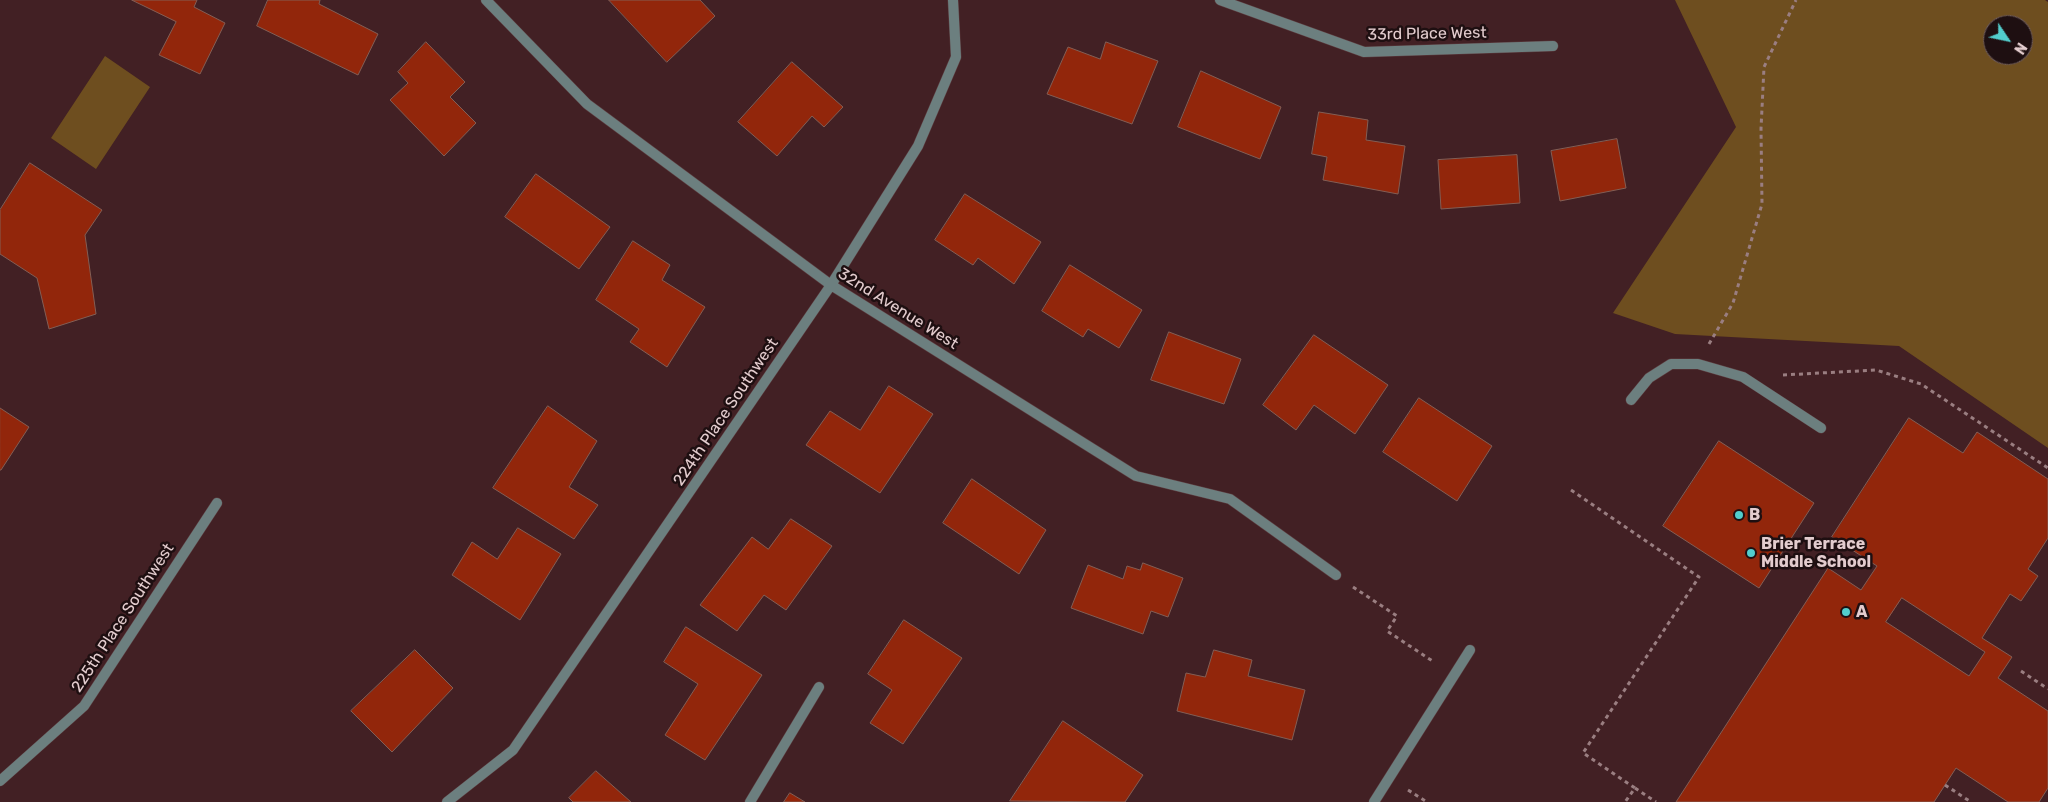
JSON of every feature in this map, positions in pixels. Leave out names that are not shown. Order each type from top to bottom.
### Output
[{"type":"street","name":"32nd Avenue West","points":[[486,0],[587,104],[831,285],[1136,476],[1230,499],[1336,575]]},
{"type":"street","name":"224th Place Southwest","points":[[447,802],[512,750],[831,285],[918,146],[956,57],[953,0]]},
{"type":"street","name":"33rd Place West","points":[[1220,0],[1364,52],[1553,46]]},
{"type":"street","points":[[1631,400],[1649,378],[1671,364],[1698,364],[1743,377],[1821,428]]},
{"type":"street","name":"225th Place Southwest","points":[[0,780],[84,706],[216,503]]},
{"type":"street","points":[[1374,802],[1470,650]]},
{"type":"street","points":[[750,802],[819,687]]},
{"type":"path","points":[[1698,364],[1732,302],[1762,204],[1761,129],[1764,68],[1796,0]]},
{"type":"path","points":[[1743,377],[1876,370],[1921,384],[2048,468]]},
{"type":"path","points":[[1571,490],[1699,577],[1583,753],[1656,802]]},
{"type":"path","points":[[1336,575],[1397,616],[1387,631],[1434,662]]},
{"type":"path","points":[[2021,671],[2048,689]]},
{"type":"path","points":[[1945,785],[1971,802]]},
{"type":"path","points":[[1625,802],[1635,788]]},
{"type":"path","points":[[1408,790],[1426,802]]},
{"type":"shaded area","points":[[1675,0],[2045,0],[2048,2],[2048,448],[1899,346],[1675,334],[1613,313],[1736,127]]},
{"type":"shaded area","points":[[105,56],[150,87],[96,169],[51,138]]},
{"type":"building","points":[[132,0],[197,0],[194,7],[225,23],[200,74],[159,55],[176,22]]},
{"type":"building","points":[[268,0],[320,0],[319,4],[378,34],[358,75],[257,26]]},
{"type":"building","points":[[609,0],[700,0],[715,16],[667,62]]},
{"type":"building","points":[[426,42],[465,82],[450,97],[476,123],[444,156],[390,100],[408,83],[398,72]]},
{"type":"building","points":[[1106,42],[1158,61],[1132,124],[1047,94],[1068,47],[1100,59]]},
{"type":"building","points":[[792,62],[843,107],[824,127],[812,116],[777,156],[738,122]]},
{"type":"building","points":[[1201,71],[1281,107],[1260,159],[1178,127]]},
{"type":"building","points":[[1319,112],[1368,120],[1366,140],[1405,146],[1398,194],[1323,180],[1327,157],[1312,154]]},
{"type":"building","points":[[1617,139],[1626,188],[1560,201],[1551,151]]},
{"type":"building","points":[[1517,155],[1520,203],[1441,209],[1438,160]]},
{"type":"building","points":[[30,163],[102,210],[85,235],[96,314],[49,329],[37,278],[0,254],[0,210]]},
{"type":"building","points":[[536,174],[610,227],[579,269],[505,217]]},
{"type":"building","points":[[965,194],[1041,242],[1014,284],[978,258],[973,265],[935,240]]},
{"type":"building","points":[[633,241],[670,265],[662,280],[705,307],[667,367],[630,342],[639,329],[596,300]]},
{"type":"building","points":[[1070,265],[1142,310],[1119,348],[1088,329],[1083,337],[1042,311]]},
{"type":"building","points":[[1169,332],[1241,359],[1224,404],[1151,380]]},
{"type":"building","points":[[1314,335],[1388,385],[1355,434],[1314,405],[1296,430],[1263,405]]},
{"type":"building","points":[[889,386],[933,414],[880,493],[806,445],[830,411],[860,430]]},
{"type":"building","points":[[1419,398],[1492,446],[1457,501],[1383,452]]},
{"type":"building","points":[[548,406],[597,441],[569,487],[598,505],[574,539],[493,488]]},
{"type":"building","points":[[0,408],[29,427],[1,470],[0,470]]},
{"type":"building","name":"A","points":[[1909,418],[1963,453],[1977,432],[2048,479],[2048,538],[2028,569],[2038,576],[2021,601],[2010,594],[1982,638],[2012,657],[1998,678],[2048,711],[2048,788],[2039,802],[2008,802],[1956,768],[1934,802],[1676,802],[1828,568],[1861,590],[1877,566],[1832,537]],"holes":[[[1902,598],[1985,652],[1969,676],[1886,622]]]},
{"type":"building","name":"B","points":[[1719,441],[1814,503],[1759,588],[1663,526]]},
{"type":"building","points":[[972,479],[1046,530],[1019,574],[943,523]]},
{"type":"building","points":[[791,519],[832,546],[786,610],[764,595],[737,631],[700,605],[752,537],[768,549]]},
{"type":"building","points":[[518,528],[561,554],[520,620],[452,575],[472,542],[497,559]]},
{"type":"building","points":[[1143,563],[1183,578],[1168,617],[1151,611],[1143,634],[1071,608],[1088,565],[1123,579],[1127,566],[1140,570]]},
{"type":"building","points":[[904,620],[962,658],[903,744],[870,723],[892,690],[868,674]]},
{"type":"building","points":[[686,627],[762,675],[705,760],[665,735],[698,684],[664,662]]},
{"type":"building","points":[[415,650],[453,688],[392,752],[351,711]]},
{"type":"building","points":[[1214,650],[1252,660],[1248,676],[1305,690],[1292,740],[1177,711],[1186,673],[1205,677]]},
{"type":"building","points":[[1063,721],[1143,775],[1125,802],[1010,801]]},
{"type":"building","points":[[596,771],[631,802],[573,802],[569,798]]},
{"type":"building","points":[[790,793],[805,802],[784,802]]},
{"type":"place","name":"B","points":[[1739,515]]},
{"type":"place","name":"Brier Terrace Middle School","points":[[1751,553]]},
{"type":"place","name":"A","points":[[1846,612]]}]
